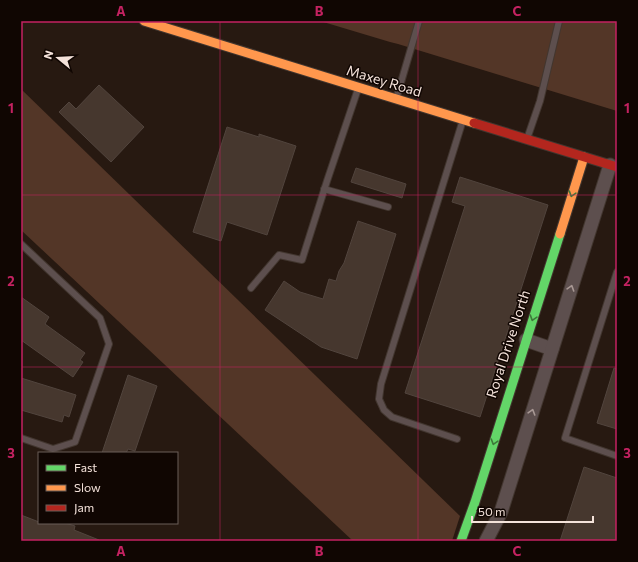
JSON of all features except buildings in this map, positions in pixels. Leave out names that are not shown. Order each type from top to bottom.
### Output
[{"type":"main road","name":"Maxey Road","points":[[144,21],[614,166]]},
{"type":"main road","name":"Royal Drive North","points":[[461,541],[475,502],[584,157]]},
{"type":"street","points":[[486,541],[501,512],[552,349],[614,166]]},
{"type":"street","points":[[526,340],[552,349]]},
{"type":"lane","points":[[396,99],[419,21]]},
{"type":"lane","points":[[527,140],[540,100],[559,21]]},
{"type":"lane","points":[[251,288],[278,255],[302,260],[324,189],[359,88]]},
{"type":"lane","points":[[457,439],[392,417],[384,410],[379,399],[381,384],[463,120]]},
{"type":"lane","points":[[324,189],[388,207]]},
{"type":"lane","points":[[21,244],[100,318],[109,344],[75,442],[53,449],[21,438]]},
{"type":"lane","points":[[617,272],[565,438],[617,456]]},
{"type":"shaded area","points":[[320,21],[617,21],[617,111],[398,44]]},
{"type":"shaded area","points":[[21,89],[460,516],[452,541],[353,541],[21,230]]},
{"type":"traffic: fast","points":[[461,541],[475,502],[560,234]]},
{"type":"traffic: slow","points":[[144,21],[474,123]]},
{"type":"traffic: slow","points":[[560,234],[584,157]]},
{"type":"traffic: jam","points":[[474,123],[617,167]]}]
